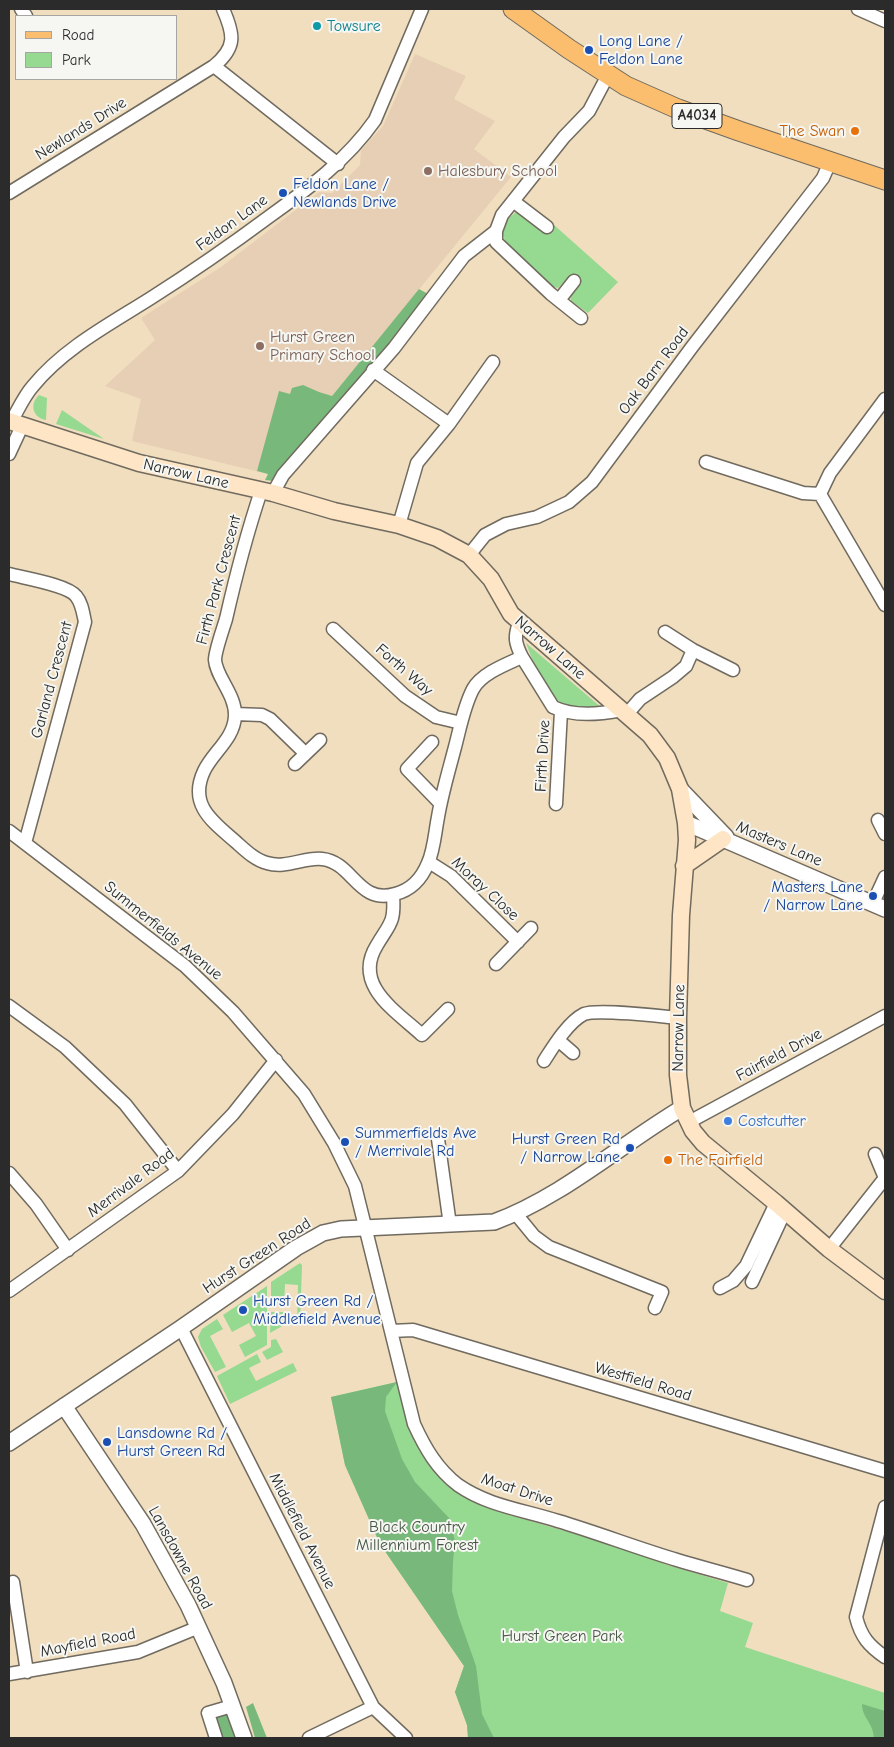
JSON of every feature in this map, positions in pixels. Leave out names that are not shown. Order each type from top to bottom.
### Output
[{"type":"main road","name":"A4034","points":[[522,12],[626,86],[678,109],[885,180]]},
{"type":"main road","name":"Narrow Lane","points":[[14,423],[139,463],[399,525],[437,538],[468,555],[491,580],[510,614],[650,735],[667,758],[680,789],[686,823],[687,840],[681,915],[678,1018],[678,1076],[685,1115]]},
{"type":"main road","points":[[684,866],[727,841]]},
{"type":"main road","points":[[685,1115],[693,1131],[703,1143],[829,1249],[885,1291]]},
{"type":"street","name":"Newlands Drive","points":[[9,193],[214,66],[229,50],[232,40],[230,26],[222,9]]},
{"type":"street","name":"Feldon Lane","points":[[9,454],[14,423],[32,387],[55,362],[206,262],[318,181],[338,164],[375,120],[422,9]]},
{"type":"street","points":[[858,9],[885,21]]},
{"type":"street","points":[[214,66],[338,164]]},
{"type":"street","points":[[581,318],[496,242],[496,231],[502,215],[564,137],[589,111],[608,75]]},
{"type":"street","name":"Oak Barn Road","points":[[468,555],[485,535],[506,524],[538,517],[569,502],[592,482],[692,347],[824,178],[830,162]]},
{"type":"street","points":[[513,201],[547,227]]},
{"type":"street","name":"Firth Park Crescent","points":[[236,714],[234,702],[215,661],[240,555],[267,492],[394,348],[464,256],[496,231]]},
{"type":"street","points":[[559,300],[574,280]]},
{"type":"street","points":[[399,525],[417,463],[449,424],[493,362]]},
{"type":"street","points":[[373,370],[449,424]]},
{"type":"street","points":[[820,494],[830,473],[885,399]]},
{"type":"street","points":[[706,462],[803,493],[820,494]]},
{"type":"street","points":[[820,494],[885,605]]},
{"type":"street","name":"Garland Crescent","points":[[9,574],[60,586],[75,594],[81,604],[86,622],[25,843]]},
{"type":"street","points":[[519,622],[515,634],[515,643],[553,707],[561,711],[598,714],[625,712],[686,666],[693,650]]},
{"type":"street","name":"Forth Way","points":[[333,629],[413,701],[436,717],[461,723]]},
{"type":"street","points":[[665,632],[693,650],[734,670]]},
{"type":"street","points":[[305,753],[270,719],[262,715],[236,714],[234,726],[228,738],[204,771],[199,799],[202,807],[212,822],[256,858],[266,863],[282,864],[312,859],[332,861],[350,874],[361,888],[381,896],[393,895],[407,890],[416,883],[429,862],[440,803],[461,723],[474,688],[493,670],[522,656]]},
{"type":"street","name":"Firth Drive","points":[[556,804],[561,711]]},
{"type":"street","points":[[295,764],[320,740]]},
{"type":"street","points":[[432,742],[407,769],[440,803]]},
{"type":"street","points":[[680,789],[727,841]]},
{"type":"street","points":[[878,820],[885,834]]},
{"type":"street","name":"Masters Lane","points":[[686,823],[879,906]]},
{"type":"street","name":"Summerfields Avenue","points":[[9,831],[184,966],[233,1012],[276,1060],[304,1094],[334,1143],[355,1186],[364,1228]]},
{"type":"street","name":"Moray Close","points":[[429,862],[451,876],[518,942]]},
{"type":"street","points":[[879,906],[885,877]]},
{"type":"street","points":[[393,895],[394,909],[392,922],[370,960],[370,982],[377,993],[422,1035],[448,1009]]},
{"type":"street","name":"Moray Close","points":[[496,964],[531,928]]},
{"type":"street","points":[[9,1006],[65,1047],[125,1104],[178,1171]]},
{"type":"street","points":[[544,1061],[571,1025],[585,1014],[605,1012],[678,1018]]},
{"type":"street","name":"Fairfield Drive","points":[[685,1115],[885,1016]]},
{"type":"street","points":[[558,1040],[573,1053]]},
{"type":"street","name":"Merrivale Road","points":[[9,1290],[178,1171],[233,1114],[276,1060]]},
{"type":"street","name":"Hurst Green Road","points":[[9,1443],[302,1245],[323,1233],[341,1229],[494,1222],[516,1214],[542,1200],[650,1127],[685,1115]]},
{"type":"street","points":[[438,1139],[450,1225]]},
{"type":"street","points":[[829,1249],[885,1178],[875,1154]]},
{"type":"street","points":[[9,1174],[36,1204],[68,1250]]},
{"type":"street","points":[[752,1282],[781,1207]]},
{"type":"street","points":[[720,1288],[733,1281],[746,1266],[781,1207]]},
{"type":"street","points":[[516,1214],[534,1236],[549,1247],[662,1292],[656,1308]]},
{"type":"street","name":"Moat Drive","points":[[364,1228],[392,1331],[414,1424],[432,1458],[443,1471],[476,1496],[677,1560],[747,1580]]},
{"type":"street","name":"Middlefield Avenue","points":[[181,1328],[374,1707],[406,1738]]},
{"type":"street","name":"Westfield Road","points":[[392,1331],[413,1330],[885,1471]]},
{"type":"street","name":"Lansdowne Road","points":[[64,1406],[143,1524],[199,1627],[244,1738]]},
{"type":"street","points":[[885,1507],[856,1617],[859,1628],[871,1648],[885,1657]]},
{"type":"street","points":[[13,1582],[27,1672]]},
{"type":"street","name":"Mayfield Road","points":[[9,1674],[138,1652],[199,1627]]},
{"type":"street","points":[[216,1738],[208,1713],[232,1706]]},
{"type":"street","points":[[308,1738],[374,1707]]},
{"type":"shaded area","name":"Hurst Green Primary School","points":[[415,54],[466,76],[454,99],[495,121],[474,149],[511,177],[268,474],[132,441],[141,399],[105,386],[155,340],[141,318],[221,267],[319,192],[332,193],[360,165],[361,150],[383,126]]},
{"type":"green space","points":[[516,212],[548,233],[554,225],[618,282],[588,313],[571,301],[570,295],[579,282],[571,275],[558,288],[550,286],[505,241],[502,231],[509,218]]},
{"type":"green space","points":[[419,289],[428,294],[394,341],[273,481],[265,480],[268,474],[257,471],[279,391],[290,394],[292,388],[303,385],[332,396]]},
{"type":"green space","points":[[39,395],[47,398],[46,420],[35,414],[33,406]]},
{"type":"green space","points":[[62,410],[104,439],[56,424]]},
{"type":"green space","points":[[526,643],[603,709],[568,705],[552,696],[538,674]]},
{"type":"green space","points":[[300,1263],[302,1265],[300,1324],[297,1326],[298,1285],[285,1284],[284,1305],[271,1305],[271,1282]]},
{"type":"green space","points":[[267,1286],[267,1345],[245,1357],[239,1345],[256,1336],[249,1323],[232,1332],[223,1315]]},
{"type":"green space","points":[[271,1312],[284,1312],[284,1325],[270,1333]]},
{"type":"green space","points":[[217,1319],[223,1329],[210,1336],[226,1367],[215,1372],[201,1347],[198,1337],[202,1329]]},
{"type":"green space","points":[[276,1339],[283,1352],[267,1360],[262,1352],[271,1347],[271,1340]]},
{"type":"green space","points":[[257,1354],[261,1362],[249,1368],[256,1381],[293,1363],[297,1371],[230,1404],[217,1376]]},
{"type":"green space","name":"Hurst Green Park","points":[[397,1382],[409,1424],[473,1498],[510,1515],[657,1558],[664,1564],[728,1583],[720,1611],[753,1623],[745,1647],[885,1693],[885,1738],[468,1738],[467,1725],[455,1692],[464,1666],[380,1544],[345,1465],[331,1397]]},
{"type":"green space","name":"Black Country Millennium Forest","points":[[397,1382],[386,1397],[385,1411],[402,1459],[415,1482],[449,1518],[455,1541],[452,1591],[458,1615],[476,1666],[482,1714],[494,1738],[468,1738],[467,1725],[455,1692],[464,1666],[380,1544],[345,1465],[331,1397]]},
{"type":"green space","points":[[253,1703],[267,1738],[255,1738],[246,1707]]},
{"type":"green space","points":[[862,1704],[885,1711],[885,1738],[874,1738],[872,1728],[862,1709]]},
{"type":"green space","points":[[229,1713],[238,1738],[222,1738],[215,1719],[220,1715]]},
{"type":"place","name":"Towsure","points":[[317,26]]},
{"type":"place","name":"Long Lane / Feldon Lane","points":[[589,50]]},
{"type":"place","name":"The Swan","points":[[855,131]]},
{"type":"place","name":"Halesbury School","points":[[428,171]]},
{"type":"place","name":"Feldon Lane / Newlands Drive","points":[[283,193]]},
{"type":"place","name":"Hurst Green Primary School","points":[[260,346]]},
{"type":"place","name":"Masters Lane / Narrow Lane","points":[[873,896]]},
{"type":"place","name":"Costcutter","points":[[728,1121]]},
{"type":"place","name":"Summerfields Ave / Merrivale Rd","points":[[345,1142]]},
{"type":"place","name":"Hurst Green Rd / Narrow Lane","points":[[630,1148]]},
{"type":"place","name":"The Fairfield","points":[[668,1160]]},
{"type":"place","name":"Hurst Green Rd / Middlefield Avenue","points":[[243,1310]]},
{"type":"place","name":"Lansdowne Rd / Hurst Green Rd","points":[[107,1442]]}]
